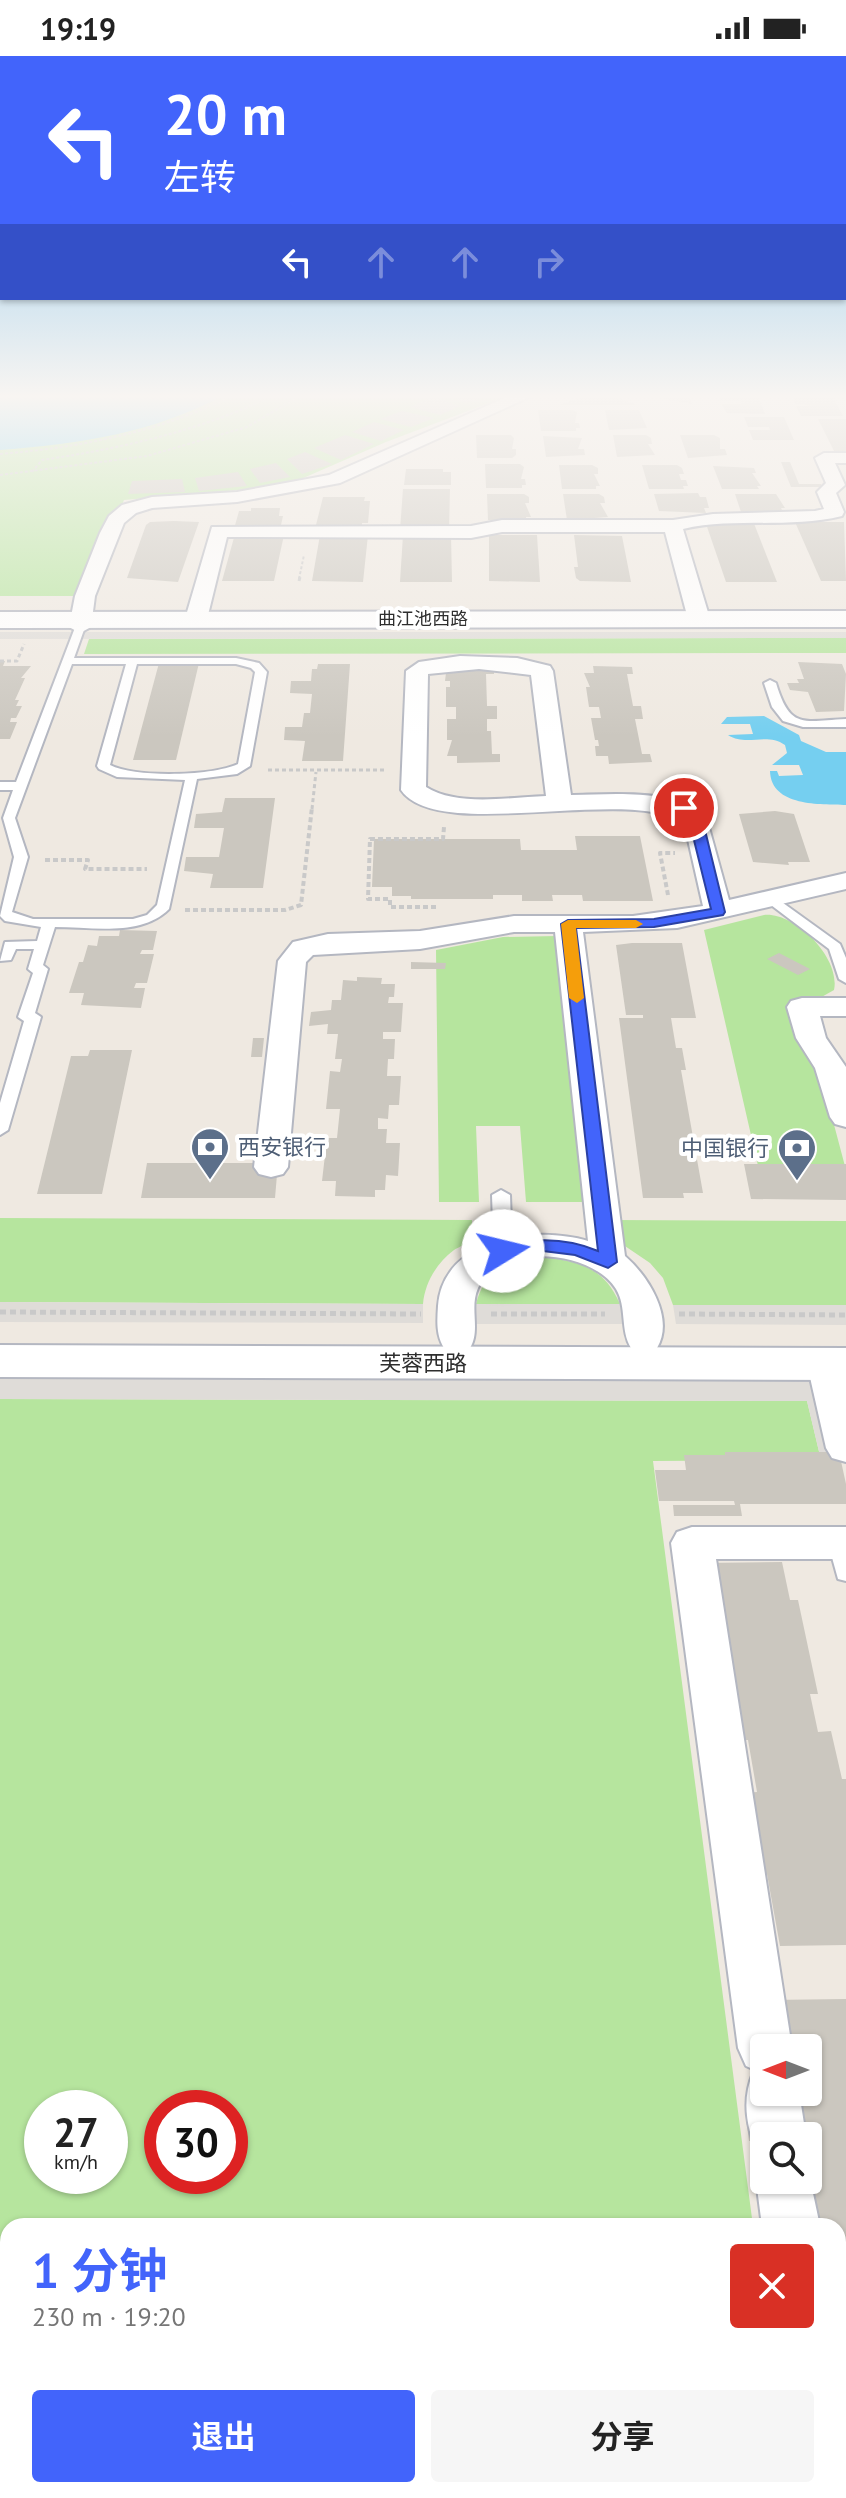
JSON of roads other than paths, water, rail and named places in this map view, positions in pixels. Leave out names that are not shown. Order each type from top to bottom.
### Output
[{"type":"street","points":[[81,623],[85,596],[110,533],[116,520],[129,509]]},
{"type":"street","points":[[196,619],[219,531],[471,532],[502,526],[673,526],[697,518],[811,519],[835,512],[834,509]]},
{"type":"street","points":[[673,526],[699,619]]},
{"type":"street","name":"曲江池西路","points":[[0,627],[196,619],[846,619]]},
{"type":"street","name":"曲江池西路","points":[[0,620],[81,623],[846,626]]},
{"type":"street","points":[[560,804],[542,671],[516,664],[441,664],[422,667],[414,675],[413,790],[422,800],[444,804],[560,804],[662,804],[684,808],[696,818],[718,912]]},
{"type":"street","points":[[271,1167],[292,961],[295,954],[315,944],[389,943],[484,927],[674,921],[846,881]]},
{"type":"street","points":[[568,924],[608,1262]]},
{"type":"street","points":[[846,1007],[802,1007],[811,1038],[831,1068],[846,1117]]},
{"type":"street","points":[[457,1339],[456,1304],[463,1281],[481,1262],[503,1251],[543,1245],[579,1249],[608,1262],[630,1281],[640,1305],[644,1339]]},
{"type":"street","name":"芙蓉西路","points":[[0,1337],[644,1339],[839,1356]]},
{"type":"street","points":[[839,1356],[846,1448]]},
{"type":"street","name":"芙蓉西路","points":[[0,1361],[839,1356]]},
{"type":"street","points":[[763,2034],[692,1543],[844,1553]]},
{"type":"street","points":[[786,2194],[790,2218]]},
{"type":"lane","points":[[81,623],[9,818],[10,828],[21,847],[20,860],[4,906],[5,913],[20,922],[49,923],[133,923],[152,918],[162,910],[192,774]]},
{"type":"lane","points":[[67,661],[132,661],[241,662],[260,668],[244,766],[226,773],[192,774],[117,773],[103,766],[132,661]]},
{"type":"lane","points":[[770,683],[781,713],[787,718],[807,723],[846,723]]},
{"type":"lane","points":[[0,786],[21,786]]},
{"type":"lane","points":[[772,899],[835,947],[846,979]]},
{"type":"lane","points":[[0,1130],[33,1017],[26,1017],[41,969],[35,969],[49,923]]},
{"type":"lane","points":[[0,957],[6,957],[10,945],[42,945]]},
{"type":"lane","points":[[501,1195],[503,1251]]},
{"type":"water","points":[[764,716],[799,735],[801,741],[826,752],[846,752],[846,805],[811,803],[788,797],[773,783],[770,771],[777,771],[779,776],[803,775],[799,765],[772,765],[787,753],[785,745],[778,741],[742,740],[728,735],[753,734],[750,724],[721,724],[727,717]]},
{"type":"place","name":"西安银行","points":[[210,1181]]},
{"type":"place","name":"中国银行","points":[[797,1182]]}]
